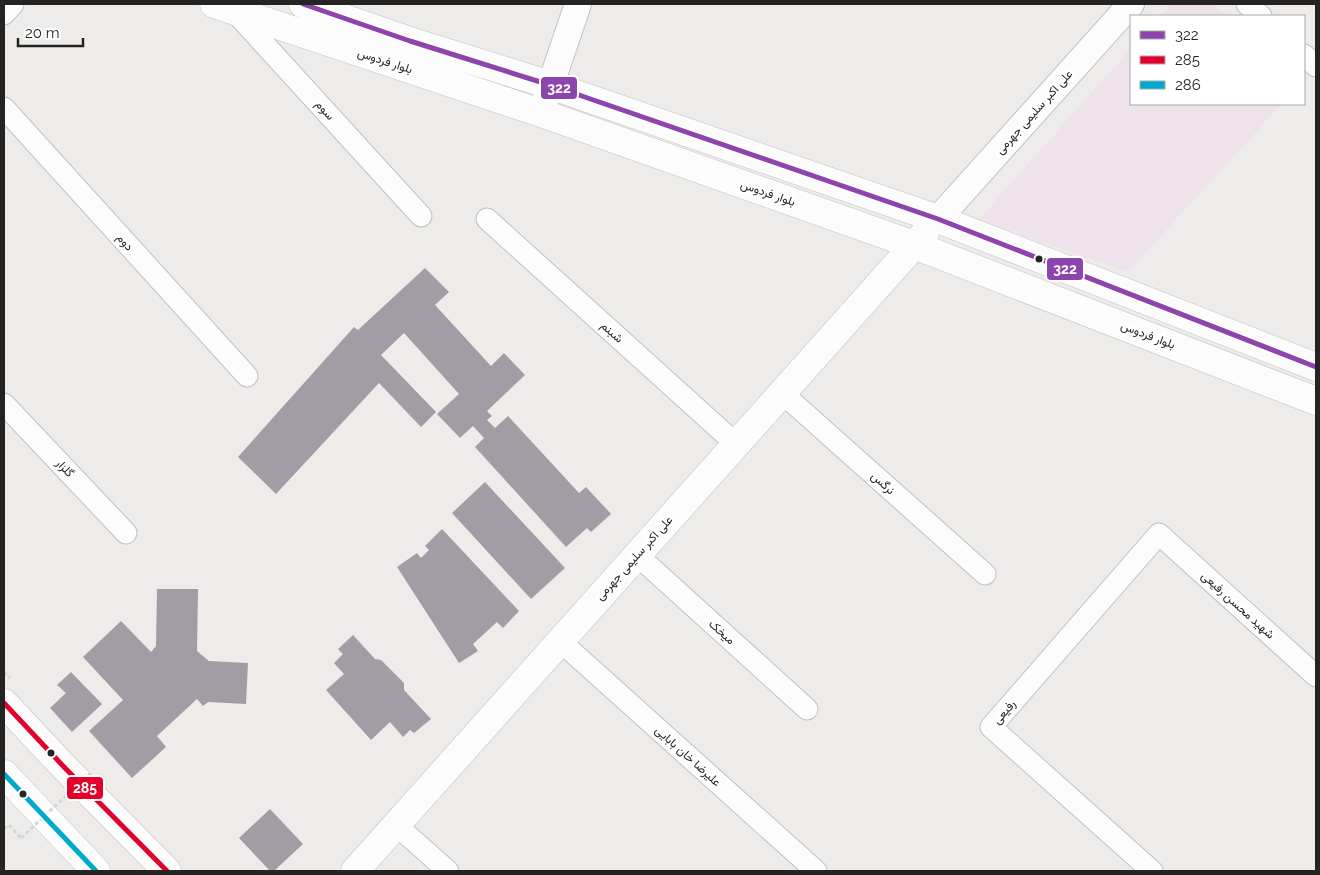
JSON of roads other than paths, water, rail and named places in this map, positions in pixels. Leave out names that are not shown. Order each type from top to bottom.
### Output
[{"type":"main road","points":[[303,4],[410,41],[550,85],[938,219],[1316,367]]},
{"type":"main road","name":"بلوار فردوس","points":[[228,6],[540,112],[914,245],[1316,401]]},
{"type":"main road","name":"علی اکبر سلیمی جهرمی","points":[[354,871],[938,219]]},
{"type":"main road","points":[[4,702],[65,768],[167,871]]},
{"type":"main road","points":[[4,774],[96,871]]},
{"type":"street","points":[[4,14],[13,4]]},
{"type":"street","points":[[540,112],[578,4]]},
{"type":"street","name":"علی اکبر سلیمی جهرمی","points":[[938,219],[1131,4]]},
{"type":"street","points":[[1247,4],[1260,15]]},
{"type":"street","name":"سوم","points":[[228,6],[421,216]]},
{"type":"street","points":[[1305,56],[1316,66]]},
{"type":"street","name":"دوم","points":[[4,108],[247,376]]},
{"type":"street","name":"شبنم","points":[[487,219],[736,444]]},
{"type":"street","name":"نرگس","points":[[782,393],[985,574]]},
{"type":"street","name":"گلزار","points":[[4,404],[126,533]]},
{"type":"street","name":"شهید محسن رفیعی","points":[[1159,534],[1316,676]]},
{"type":"street","name":"رفیعی","points":[[1152,871],[991,727],[1159,534]]},
{"type":"street","name":"میخک","points":[[637,555],[807,709]]},
{"type":"street","name":"علیرضا خان بابایی","points":[[560,641],[816,871]]},
{"type":"street","points":[[396,825],[448,871]]}]
